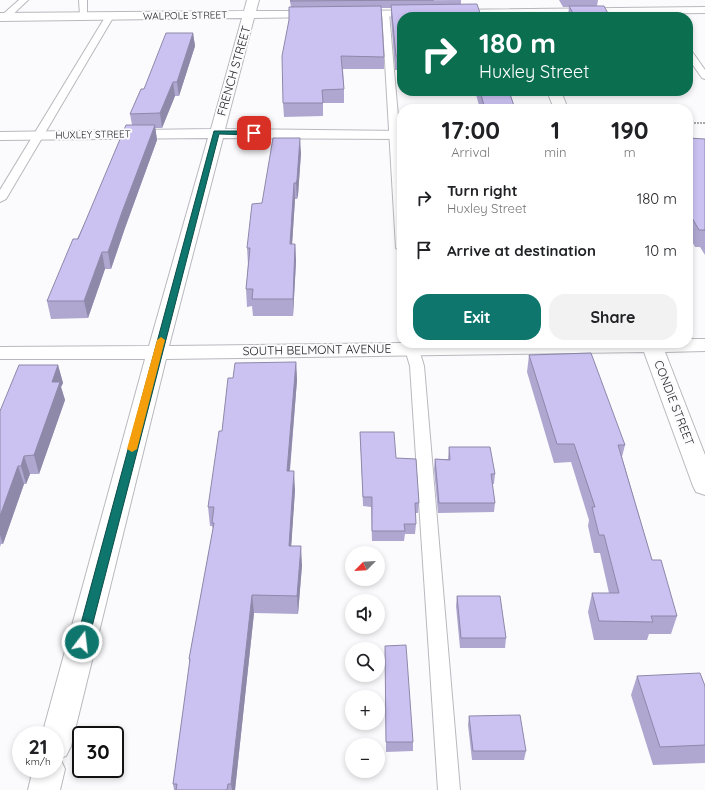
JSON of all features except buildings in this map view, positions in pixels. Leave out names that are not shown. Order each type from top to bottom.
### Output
[{"type":"street","points":[[519,0],[523,12]]},
{"type":"street","name":"WALPOLE STREET","points":[[3,17],[110,16],[251,7],[336,14],[397,13]]},
{"type":"street","name":"FRENCH STREET","points":[[60,726],[216,133],[251,7]]},
{"type":"street","name":"WALPOLE STREET","points":[[684,12],[705,10]]},
{"type":"street","name":"HUXLEY STREET","points":[[0,136],[216,133],[397,135]]},
{"type":"street","name":"SOUTH BELMONT AVENUE","points":[[693,344],[705,344]]},
{"type":"street","name":"SOUTH BELMONT AVENUE","points":[[0,353],[158,352],[397,346]]},
{"type":"street","name":"CONDIE STREET","points":[[653,348],[705,486]]},
{"type":"street","points":[[44,790],[47,778]]},
{"type":"lane","points":[[3,17],[24,0]]},
{"type":"lane","points":[[83,0],[84,16]]},
{"type":"lane","points":[[385,13],[397,118]]},
{"type":"lane","points":[[0,199],[110,16]]},
{"type":"lane","points":[[693,59],[705,76]]},
{"type":"lane","points":[[412,348],[417,366],[450,790]]},
{"type":"path","points":[[693,123],[705,123]]},
{"type":"slow traffic","points":[[132,449],[161,340]]},
{"type":"route","points":[[82,642],[216,133],[254,133]]}]
